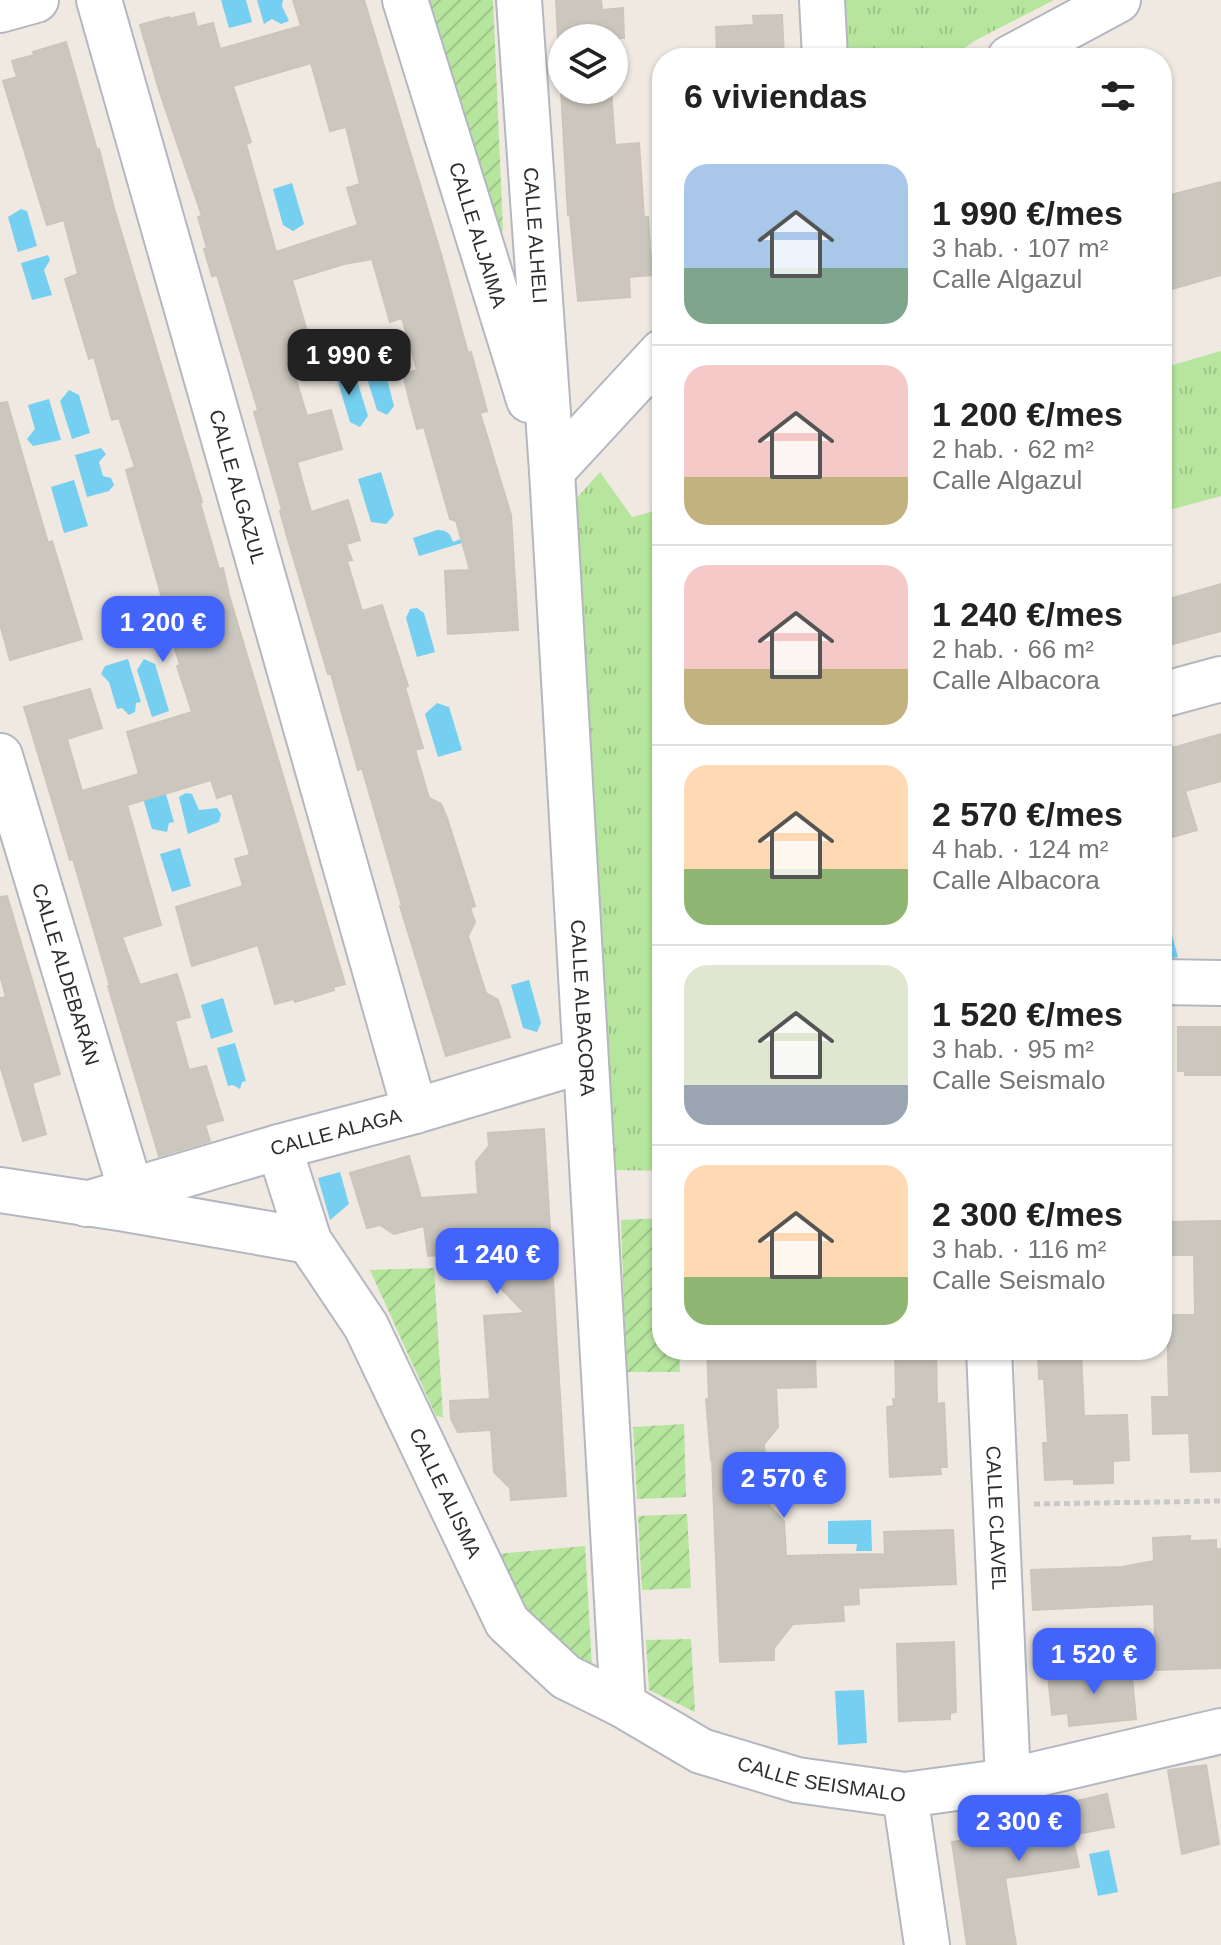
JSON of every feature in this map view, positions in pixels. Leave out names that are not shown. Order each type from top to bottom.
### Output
[{"type":"street","points":[[0,10],[36,0]]},
{"type":"street","name":"CALLE ALGAZUL","points":[[99,0],[415,1111]]},
{"type":"street","name":"CALLE ALJAIMA","points":[[405,0],[552,471]]},
{"type":"street","name":"CALLE ALHELI","points":[[519,0],[552,471]]},
{"type":"street","points":[[822,0],[824,48]]},
{"type":"street","points":[[1029,48],[1118,0]]},
{"type":"street","points":[[552,471],[652,363]]},
{"type":"street","name":"CALLE ALBACORA","points":[[552,471],[623,1705]]},
{"type":"street","points":[[1172,692],[1221,679]]},
{"type":"street","name":"CALLE ALDEBARÁN","points":[[0,756],[131,1191]]},
{"type":"street","points":[[1172,982],[1221,983]]},
{"type":"street","name":"CALLE ALAGA","points":[[86,1204],[585,1060]]},
{"type":"street","name":"CALLE ALISMA","points":[[279,1147],[309,1241],[366,1326],[507,1622],[566,1677],[623,1705]]},
{"type":"street","points":[[0,1190],[309,1241]]},
{"type":"street","name":"CALLE CLAVEL","points":[[989,1360],[1008,1781]]},
{"type":"street","name":"CALLE SEISMALO","points":[[623,1705],[701,1751],[797,1780],[905,1795],[1008,1781],[1221,1731]]},
{"type":"street","points":[[905,1795],[927,1945]]},
{"type":"path","points":[[996,1505],[1221,1501]]},
{"type":"green space","points":[[425,0],[493,0],[503,231],[493,234]]},
{"type":"green space","points":[[843,0],[1054,0],[964,48],[846,48]]},
{"type":"green space","points":[[1221,351],[1221,496],[1172,509],[1172,365]]},
{"type":"green space","points":[[600,472],[632,517],[652,512],[652,1171],[616,1170],[575,500]]},
{"type":"green space","points":[[652,1218],[652,1360],[679,1360],[680,1372],[626,1372],[621,1220]]},
{"type":"green space","points":[[434,1268],[443,1417],[436,1416],[370,1270]]},
{"type":"green space","points":[[684,1424],[686,1497],[637,1499],[633,1427]]},
{"type":"green space","points":[[687,1514],[691,1588],[642,1590],[638,1516]]},
{"type":"green space","points":[[585,1546],[592,1667],[563,1653],[541,1632],[516,1595],[497,1554]]},
{"type":"green space","points":[[691,1639],[695,1712],[649,1690],[646,1640]]},
{"type":"water","points":[[221,0],[246,0],[252,22],[229,28]]},
{"type":"water","points":[[257,0],[283,0],[282,6],[289,21],[281,24],[272,19],[264,24]]},
{"type":"water","points":[[292,183],[304,224],[293,231],[283,225],[273,189]]},
{"type":"water","points":[[21,209],[27,211],[37,246],[18,252],[8,217]]},
{"type":"water","points":[[48,255],[50,260],[44,270],[52,295],[32,300],[21,263]]},
{"type":"water","points":[[384,367],[394,406],[387,415],[377,410],[365,372]]},
{"type":"water","points":[[355,374],[368,416],[360,427],[350,422],[337,379]]},
{"type":"water","points":[[69,390],[79,395],[90,433],[72,439],[60,401]]},
{"type":"water","points":[[49,399],[61,440],[33,446],[27,439],[35,429],[28,405]]},
{"type":"water","points":[[101,448],[106,454],[99,462],[103,476],[111,478],[114,485],[109,491],[87,497],[75,455]]},
{"type":"water","points":[[381,472],[394,515],[386,524],[371,522],[358,479]]},
{"type":"water","points":[[74,480],[88,526],[64,533],[51,487]]},
{"type":"water","points":[[437,530],[448,533],[453,542],[461,539],[462,543],[419,556],[413,538]]},
{"type":"water","points":[[131,600],[144,601],[154,635],[130,642],[122,606]]},
{"type":"water","points":[[417,608],[424,613],[435,652],[417,657],[406,618],[410,609]]},
{"type":"water","points":[[128,659],[141,702],[136,703],[135,712],[129,715],[122,708],[117,709],[109,682],[101,674],[105,666]]},
{"type":"water","points":[[144,659],[155,664],[169,711],[152,717],[137,670]]},
{"type":"water","points":[[437,703],[449,707],[462,750],[438,757],[425,714]]},
{"type":"water","points":[[162,781],[174,822],[169,823],[167,832],[152,829],[140,788]]},
{"type":"water","points":[[192,794],[199,810],[217,808],[221,814],[219,822],[188,834],[179,797]]},
{"type":"water","points":[[180,848],[191,886],[172,892],[160,854]]},
{"type":"water","points":[[1172,935],[1178,957],[1172,958]]},
{"type":"water","points":[[529,980],[541,1023],[537,1032],[523,1028],[511,985]]},
{"type":"water","points":[[223,998],[233,1032],[211,1039],[201,1005]]},
{"type":"water","points":[[235,1043],[246,1081],[242,1082],[240,1089],[228,1086],[217,1048]]},
{"type":"water","points":[[340,1172],[349,1204],[330,1220],[318,1178]]},
{"type":"water","points":[[871,1520],[872,1551],[856,1551],[857,1544],[828,1544],[828,1521]]},
{"type":"water","points":[[1076,1632],[1099,1636],[1107,1646],[1093,1660],[1064,1660],[1055,1649],[1062,1638]]},
{"type":"water","points":[[864,1690],[867,1743],[838,1745],[835,1691]]},
{"type":"water","points":[[1109,1850],[1118,1892],[1098,1896],[1089,1854]]},
{"type":"building","points":[[293,0],[364,0],[468,353],[471,352],[487,411],[480,413],[511,515],[518,630],[448,634],[445,571],[470,570],[456,521],[450,519],[424,427],[417,429],[403,374],[417,370],[402,318],[390,322],[372,259],[292,280],[309,338],[294,342],[299,357],[290,360],[307,416],[331,410],[342,449],[297,462],[311,512],[348,500],[360,540],[346,544],[352,560],[347,561],[362,611],[382,605],[408,686],[405,687],[423,748],[415,750],[429,798],[441,804],[447,818],[475,906],[470,908],[475,922],[468,936],[486,993],[498,1000],[510,1037],[446,1056],[362,768],[358,770],[288,540],[254,412],[258,410],[217,275],[212,276],[204,249],[207,248],[198,217],[202,216],[140,25],[194,13],[197,27],[213,23],[220,49],[301,26]],"holes":[[[311,63],[330,131],[346,127],[360,184],[347,188],[358,225],[276,252],[246,144],[251,142],[233,86]]]},
{"type":"building","points":[[556,0],[601,0],[602,10],[623,8],[624,24],[557,24]]},
{"type":"building","points":[[782,15],[784,48],[717,48],[716,27],[754,25],[753,16]]},
{"type":"building","points":[[66,42],[219,569],[223,568],[345,984],[295,1002],[294,999],[275,1004],[258,945],[192,966],[176,907],[243,886],[235,859],[250,855],[232,793],[217,798],[211,780],[127,805],[161,925],[122,937],[140,985],[177,974],[190,1017],[175,1021],[189,1070],[206,1066],[223,1120],[205,1125],[210,1141],[159,1156],[73,859],[70,860],[24,707],[90,689],[102,728],[67,739],[82,791],[139,774],[127,732],[192,712],[126,470],[135,467],[119,418],[112,420],[94,357],[89,359],[65,279],[78,274],[64,220],[47,225],[3,81],[17,77],[12,61]]},
{"type":"building","points":[[562,104],[612,104],[615,145],[639,143],[652,275],[629,277],[630,297],[578,301],[568,215]]},
{"type":"building","points":[[1221,182],[1221,275],[1172,289],[1172,194]]},
{"type":"building","points":[[7,402],[48,543],[52,541],[82,639],[10,660],[0,624],[0,403]]},
{"type":"building","points":[[1221,584],[1221,631],[1172,644],[1172,598]]},
{"type":"building","points":[[1221,734],[1221,781],[1185,791],[1197,830],[1172,837],[1172,748]]},
{"type":"building","points":[[7,896],[60,1074],[32,1083],[46,1134],[23,1141],[0,1065],[0,998],[6,997],[0,975],[0,897]]},
{"type":"building","points":[[1178,1027],[1221,1027],[1221,1075],[1185,1075],[1185,1071],[1178,1071]]},
{"type":"building","points":[[544,1129],[566,1496],[511,1500],[510,1488],[494,1472],[491,1430],[458,1432],[451,1419],[450,1401],[490,1399],[484,1316],[525,1313],[488,1275],[487,1260],[482,1260],[482,1252],[428,1256],[424,1226],[394,1234],[380,1225],[367,1228],[350,1173],[409,1156],[421,1198],[478,1194],[476,1162],[489,1146],[488,1133]]},
{"type":"building","points":[[1221,1221],[1221,1471],[1191,1472],[1189,1433],[1153,1434],[1152,1397],[1169,1397],[1172,1315],[1195,1315],[1194,1255],[1172,1255],[1172,1222]]},
{"type":"building","points":[[707,1360],[815,1360],[816,1387],[776,1388],[778,1427],[764,1444],[769,1506],[784,1521],[786,1556],[820,1555],[823,1558],[823,1555],[885,1554],[884,1532],[953,1530],[956,1584],[858,1588],[859,1604],[843,1605],[844,1621],[793,1624],[774,1648],[774,1660],[720,1662],[712,1460],[706,1399],[709,1399]]},
{"type":"building","points":[[895,1360],[936,1360],[937,1404],[944,1403],[947,1467],[940,1467],[941,1474],[890,1477],[887,1407],[894,1406],[893,1399],[896,1399]]},
{"type":"building","points":[[1038,1360],[1081,1360],[1084,1416],[1127,1415],[1129,1460],[1113,1461],[1113,1483],[1074,1484],[1074,1479],[1045,1480],[1043,1443],[1048,1443],[1044,1379],[1039,1379]]},
{"type":"building","points":[[1190,1536],[1190,1541],[1216,1540],[1216,1549],[1221,1549],[1221,1668],[1156,1670],[1154,1604],[1033,1610],[1031,1570],[1122,1567],[1154,1561],[1153,1538]]},
{"type":"building","points":[[954,1642],[956,1712],[950,1713],[950,1719],[899,1721],[897,1644]]},
{"type":"building","points":[[1131,1666],[1136,1719],[1069,1726],[1068,1713],[1052,1715],[1048,1675]]},
{"type":"building","points":[[1206,1765],[1219,1844],[1182,1854],[1168,1770]]},
{"type":"building","points":[[1107,1794],[1114,1827],[1072,1835],[1079,1867],[1005,1878],[1016,1945],[967,1945],[952,1842],[996,1835],[995,1827],[1056,1812],[1055,1806]]}]
